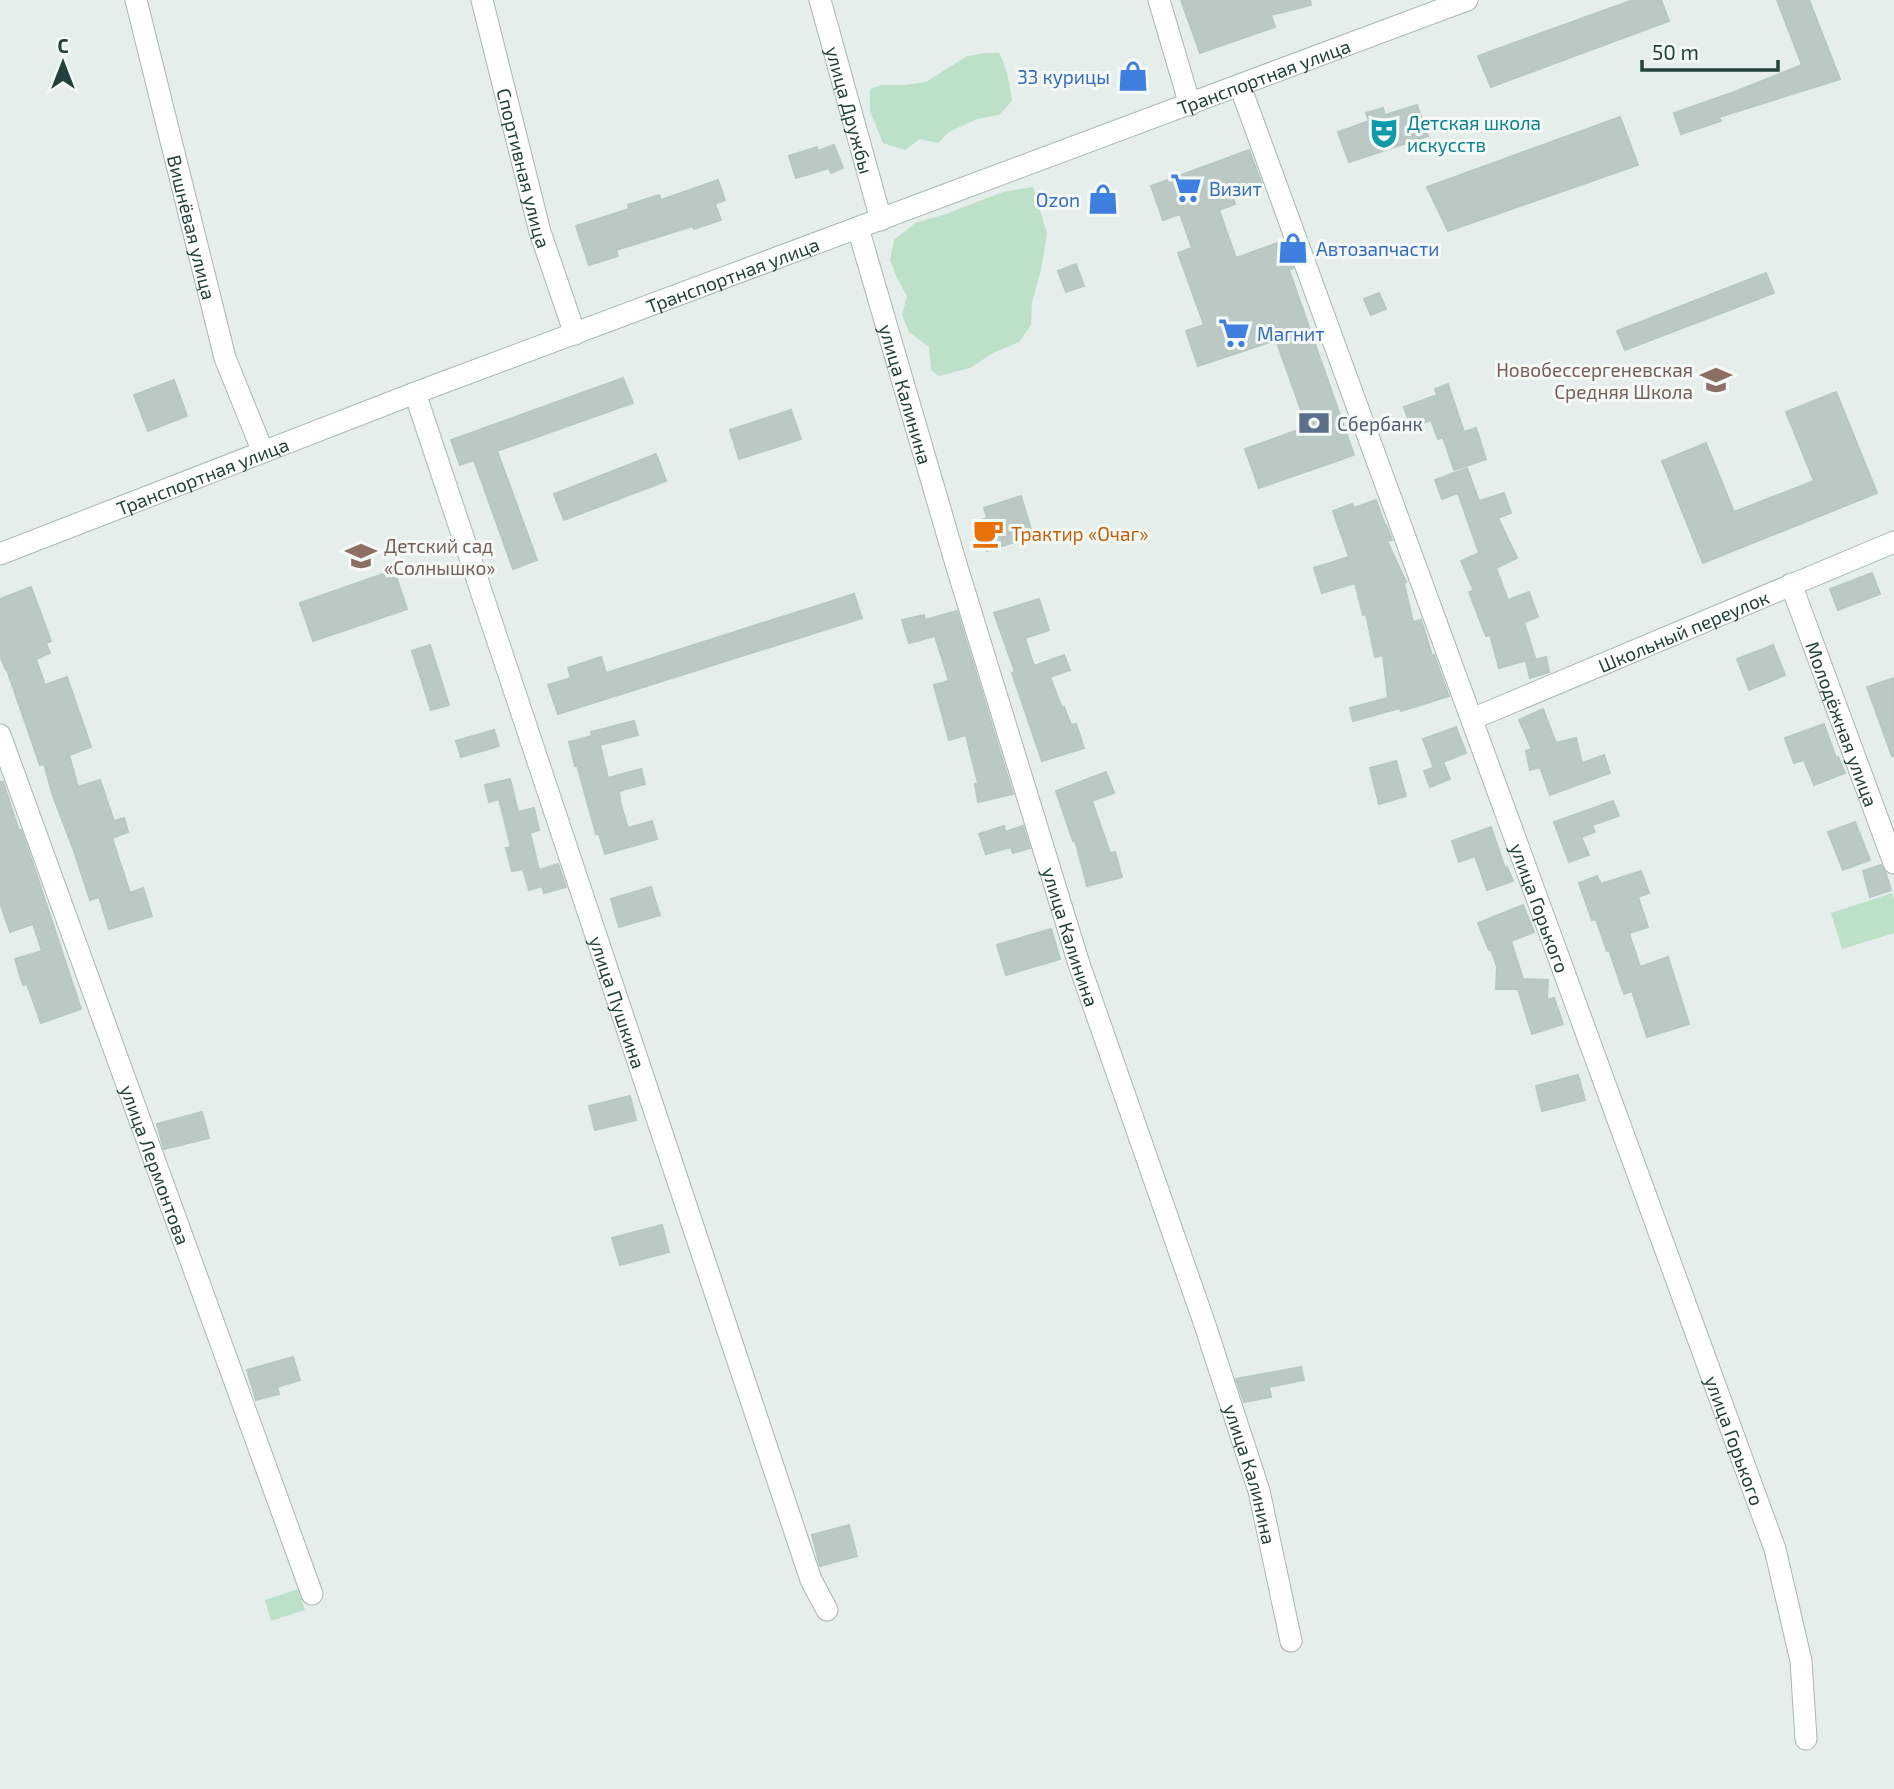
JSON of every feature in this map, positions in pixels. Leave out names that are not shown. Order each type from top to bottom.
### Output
[{"type":"street","name":"Вишнёвая улица","points":[[136,0],[225,358],[263,452]]},
{"type":"street","name":"Спортивная улица","points":[[482,0],[540,232],[575,334]]},
{"type":"street","name":"улица Дружбы","points":[[820,0],[881,219]]},
{"type":"street","points":[[1159,0],[1190,104]]},
{"type":"street","name":"Транспортная улица","points":[[0,554],[415,393],[1467,0]]},
{"type":"street","name":"улица Горького","points":[[1240,86],[1775,1549],[1801,1661],[1806,1739]]},
{"type":"street","name":"улица Калинина","points":[[858,228],[956,564],[1079,964],[1204,1322],[1259,1491],[1291,1641]]},
{"type":"street","name":"улица Пушкина","points":[[415,393],[811,1580],[827,1610]]},
{"type":"street","name":"Школьный переулок","points":[[1472,719],[1894,542]]},
{"type":"street","name":"Молодёжная улица","points":[[1791,584],[1894,863]]},
{"type":"street","name":"улица Лермонтова","points":[[0,735],[312,1594]]},
{"type":"green space","points":[[999,53],[1009,83],[1012,101],[999,115],[977,119],[949,132],[938,143],[920,139],[905,150],[883,143],[870,111],[870,89],[881,85],[926,82],[967,56]]},
{"type":"green space","points":[[1033,187],[1047,233],[1032,303],[1031,325],[1019,342],[993,353],[970,368],[939,376],[931,370],[929,347],[909,332],[902,315],[907,296],[890,260],[894,240],[915,223],[1003,192]]},
{"type":"green space","points":[[1892,893],[1894,933],[1842,949],[1831,913]]},
{"type":"green space","points":[[298,1589],[305,1610],[271,1621],[265,1600]]},
{"type":"building","points":[[1181,0],[1310,0],[1311,5],[1271,15],[1275,27],[1200,53]]},
{"type":"building","points":[[1633,0],[1661,0],[1669,21],[1491,87],[1478,56]]},
{"type":"building","points":[[1777,0],[1809,0],[1840,79],[1719,117],[1721,121],[1681,134],[1674,113],[1802,65]]},
{"type":"building","points":[[1417,105],[1428,136],[1349,162],[1338,132],[1369,121],[1366,113],[1383,108],[1385,115]]},
{"type":"building","points":[[1620,117],[1638,165],[1448,231],[1427,187]]},
{"type":"building","points":[[834,145],[843,168],[831,173],[829,168],[796,178],[789,156]]},
{"type":"building","points":[[1249,150],[1261,182],[1231,192],[1235,204],[1219,210],[1236,258],[1283,241],[1293,268],[1289,270],[1354,455],[1259,488],[1245,449],[1307,427],[1276,340],[1198,366],[1186,331],[1204,325],[1178,253],[1192,248],[1180,214],[1163,220],[1151,186]]},
{"type":"building","points":[[718,180],[725,200],[715,204],[721,220],[616,250],[618,256],[589,265],[576,226],[629,209],[628,205],[659,195],[661,200]]},
{"type":"building","points":[[1076,264],[1084,286],[1066,292],[1058,271]]},
{"type":"building","points":[[1766,273],[1774,293],[1625,350],[1617,331]]},
{"type":"building","points":[[1379,293],[1386,309],[1371,315],[1364,299]]},
{"type":"building","points":[[623,378],[633,403],[497,451],[537,560],[513,569],[474,460],[460,465],[451,440]]},
{"type":"building","points":[[174,380],[187,416],[148,431],[134,395]]},
{"type":"building","points":[[1448,384],[1464,432],[1476,428],[1486,459],[1454,470],[1443,437],[1438,439],[1431,420],[1411,427],[1404,407],[1437,395],[1435,389]]},
{"type":"building","points":[[1836,392],[1877,493],[1703,563],[1662,461],[1706,443],[1734,512],[1814,481],[1786,412]]},
{"type":"building","points":[[791,410],[801,439],[739,459],[730,430]]},
{"type":"building","points":[[656,454],[666,481],[564,520],[554,494]]},
{"type":"building","points":[[1467,468],[1479,501],[1504,493],[1511,513],[1498,518],[1517,558],[1496,568],[1508,600],[1529,592],[1538,617],[1524,622],[1535,658],[1499,668],[1490,635],[1486,636],[1469,592],[1474,591],[1461,561],[1479,553],[1458,493],[1442,499],[1435,480]]},
{"type":"building","points":[[1021,496],[1033,536],[987,551],[978,521],[987,518],[984,508]]},
{"type":"building","points":[[1376,500],[1392,540],[1387,541],[1406,582],[1404,583],[1413,622],[1421,620],[1449,696],[1401,711],[1400,708],[1353,721],[1350,708],[1388,698],[1383,655],[1375,657],[1366,614],[1363,615],[1355,583],[1322,593],[1314,568],[1349,557],[1333,511],[1352,504],[1354,508]]},
{"type":"building","points":[[394,570],[407,609],[313,641],[300,603]]},
{"type":"building","points":[[1872,573],[1880,594],[1838,610],[1830,589]]},
{"type":"building","points":[[31,587],[51,641],[46,643],[50,653],[36,659],[45,685],[67,677],[91,747],[69,755],[78,787],[100,780],[114,821],[124,818],[128,832],[112,838],[130,893],[143,888],[152,916],[109,929],[99,897],[90,900],[44,764],[40,765],[0,656],[0,599]]},
{"type":"building","points":[[854,594],[862,618],[558,714],[548,685],[571,678],[568,668],[601,657],[606,673]]},
{"type":"building","points":[[1039,599],[1049,630],[1025,638],[1034,666],[1064,655],[1070,670],[1050,677],[1071,725],[1076,724],[1084,748],[1042,761],[994,613]]},
{"type":"building","points":[[957,611],[1013,794],[978,802],[975,784],[978,783],[966,735],[949,740],[934,685],[949,681],[935,636],[909,643],[902,620],[924,615],[925,620]]},
{"type":"building","points":[[430,645],[449,705],[431,710],[412,651]]},
{"type":"building","points":[[1773,645],[1785,675],[1749,690],[1737,659]]},
{"type":"building","points":[[1546,657],[1549,672],[1530,678],[1526,662]]},
{"type":"building","points":[[1894,678],[1894,756],[1892,756],[1867,687]]},
{"type":"building","points":[[1543,709],[1556,743],[1576,738],[1582,763],[1604,755],[1610,773],[1550,795],[1540,767],[1530,770],[1526,751],[1532,749],[1519,720]]},
{"type":"building","points":[[634,721],[638,735],[600,745],[608,778],[641,769],[645,784],[619,791],[620,801],[628,828],[652,821],[657,839],[605,854],[599,834],[596,834],[569,742],[592,736],[591,732]]},
{"type":"building","points":[[1824,724],[1836,758],[1838,757],[1845,773],[1814,785],[1804,760],[1794,763],[1785,738]]},
{"type":"building","points":[[1456,727],[1466,753],[1433,766],[1423,739]]},
{"type":"building","points":[[494,730],[499,746],[461,757],[456,741]]},
{"type":"building","points":[[1396,761],[1406,796],[1379,804],[1370,768]]},
{"type":"building","points":[[1444,764],[1450,779],[1430,787],[1424,771]]},
{"type":"building","points":[[1106,772],[1114,793],[1092,801],[1110,853],[1115,852],[1122,877],[1087,886],[1075,840],[1073,841],[1056,791]]},
{"type":"building","points":[[510,779],[518,812],[534,808],[539,830],[530,833],[539,870],[558,864],[566,887],[544,893],[542,886],[529,890],[523,869],[512,871],[506,848],[511,847],[499,799],[489,802],[485,785]]},
{"type":"building","points":[[0,782],[3,782],[19,831],[21,830],[81,1009],[41,1023],[27,984],[23,985],[15,959],[42,951],[33,924],[10,932],[0,903]]},
{"type":"building","points":[[1613,801],[1619,816],[1592,825],[1595,832],[1581,837],[1589,855],[1569,862],[1554,822]]},
{"type":"building","points":[[1855,822],[1870,860],[1843,870],[1828,832]]},
{"type":"building","points":[[1004,826],[1005,832],[1023,826],[1030,848],[1013,853],[1011,847],[986,854],[979,834]]},
{"type":"building","points":[[1491,827],[1505,868],[1507,867],[1513,881],[1487,890],[1475,856],[1459,862],[1452,841]]},
{"type":"building","points":[[1881,865],[1891,890],[1870,897],[1863,871]]},
{"type":"building","points":[[1641,871],[1649,893],[1638,897],[1648,927],[1629,933],[1640,967],[1668,957],[1689,1024],[1647,1037],[1632,991],[1624,994],[1609,950],[1607,951],[1596,919],[1592,920],[1579,883],[1597,876],[1601,884]]},
{"type":"building","points":[[651,887],[660,915],[619,927],[611,899]]},
{"type":"building","points":[[1523,905],[1534,932],[1511,941],[1523,979],[1548,980],[1547,1000],[1554,998],[1563,1024],[1532,1034],[1518,989],[1496,989],[1497,967],[1478,923]]},
{"type":"building","points":[[1051,929],[1060,959],[1006,975],[997,945]]},
{"type":"building","points":[[1578,1075],[1585,1100],[1542,1111],[1536,1086]]},
{"type":"building","points":[[630,1096],[636,1120],[595,1130],[589,1106]]},
{"type":"building","points":[[202,1112],[209,1138],[164,1149],[157,1124]]},
{"type":"building","points":[[662,1225],[669,1252],[620,1265],[612,1238]]},
{"type":"building","points":[[293,1357],[300,1380],[277,1387],[279,1394],[256,1400],[247,1370]]},
{"type":"building","points":[[1301,1367],[1304,1380],[1269,1387],[1271,1397],[1244,1402],[1236,1379]]},
{"type":"building","points":[[849,1525],[857,1556],[820,1566],[812,1535]]},
{"type":"place","name":"33 курицы","points":[[1133,76]]},
{"type":"place","name":"Детская школа искусств","points":[[1384,133]]},
{"type":"place","name":"Визит","points":[[1186,188]]},
{"type":"place","name":"Ozon","points":[[1103,199]]},
{"type":"place","name":"Автозапчасти","points":[[1293,248]]},
{"type":"place","name":"Магнит","points":[[1234,333]]},
{"type":"place","name":"Новобессергеневская Средняя Школа","points":[[1716,380]]},
{"type":"place","name":"Сбербанк","points":[[1314,423]]},
{"type":"place","name":"Трактир «Очаг»","points":[[988,533]]},
{"type":"place","name":"Детский сад «Солнышко»","points":[[361,556]]}]
